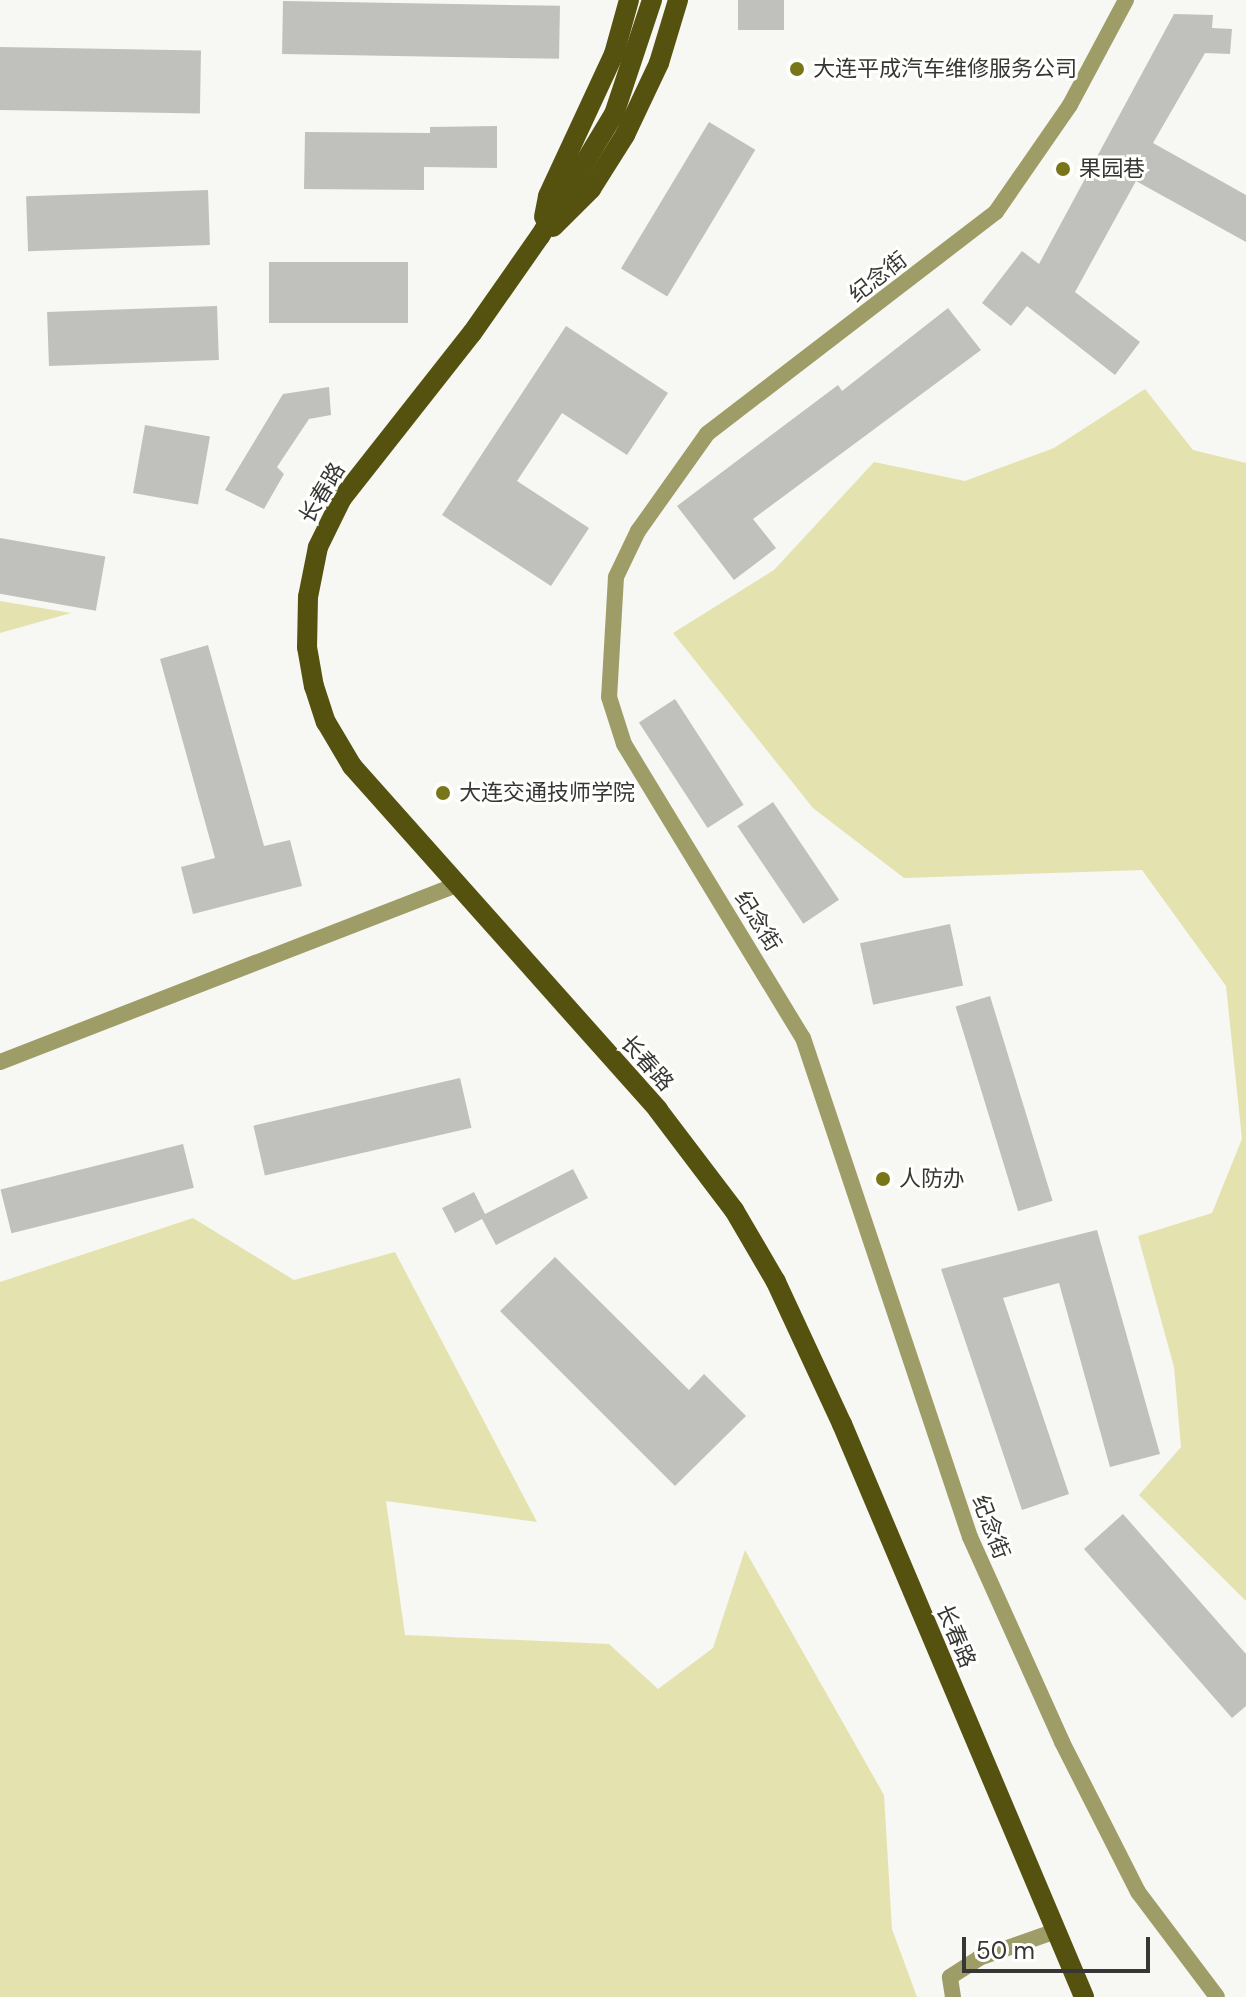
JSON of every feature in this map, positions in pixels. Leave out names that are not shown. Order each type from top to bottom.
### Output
[{"type":"main road","name":"长春路","points":[[540,236],[548,196],[614,54],[629,0]]},
{"type":"main road","name":"长春路","points":[[652,0],[614,114],[540,236],[472,333],[342,498],[318,547],[308,597],[307,647],[326,722],[352,766],[453,886],[658,1110],[734,1210],[776,1282],[842,1424],[1053,1932],[1084,1997]]},
{"type":"main road","name":"长春路","points":[[540,236],[591,189],[625,135],[659,63],[678,0]]},
{"type":"street","name":"纪念街","points":[[1126,0],[1070,105],[996,212],[707,434],[638,531],[616,577],[609,697],[624,744],[803,1038],[970,1537],[1042,1700],[1138,1892],[1217,1997]]},
{"type":"street","points":[[0,1062],[453,886]]},
{"type":"street","points":[[953,1997],[950,1977],[979,1958],[1053,1932]]},
{"type":"green space","points":[[1145,389],[1193,450],[1246,463],[1246,1601],[1139,1495],[1181,1447],[1174,1367],[1138,1236],[1212,1213],[1242,1139],[1226,986],[1142,870],[904,878],[813,808],[673,633],[774,570],[874,462],[965,481],[1054,448]]},
{"type":"green space","points":[[0,601],[71,613],[0,633]]},
{"type":"green space","points":[[193,1218],[294,1280],[395,1252],[537,1522],[386,1501],[405,1635],[609,1644],[658,1689],[713,1648],[745,1550],[884,1795],[892,1929],[917,1997],[0,1997],[0,1282]]},
{"type":"building","points":[[738,0],[784,0],[784,30],[738,30]]},
{"type":"building","points":[[283,1],[560,6],[559,59],[282,54]]},
{"type":"building","points":[[1174,14],[1213,15],[1212,28],[1232,29],[1230,54],[1205,53],[1153,143],[1246,195],[1246,242],[1136,181],[1075,292],[1140,342],[1115,375],[1027,306],[1011,326],[982,303],[1022,251],[1039,264]]},
{"type":"building","points":[[0,47],[201,51],[200,113],[0,110]]},
{"type":"building","points":[[709,122],[755,150],[667,296],[621,269]]},
{"type":"building","points":[[497,126],[497,168],[424,167],[424,190],[304,189],[305,132],[430,133],[430,127]]},
{"type":"building","points":[[208,190],[210,245],[28,251],[26,196]]},
{"type":"building","points":[[269,262],[408,262],[408,323],[269,323]]},
{"type":"building","points":[[217,306],[219,360],[49,366],[47,312]]},
{"type":"building","points":[[948,308],[981,350],[753,519],[776,548],[734,580],[677,506],[838,385],[842,391]]},
{"type":"building","points":[[566,326],[668,393],[627,455],[562,413],[517,481],[589,528],[551,586],[442,515]]},
{"type":"building","points":[[329,387],[331,415],[309,419],[277,467],[284,474],[264,509],[225,490],[283,394]]},
{"type":"building","points":[[145,425],[210,436],[198,504],[133,493]]},
{"type":"building","points":[[0,538],[105,557],[96,611],[0,594]]},
{"type":"building","points":[[208,645],[264,846],[290,840],[302,886],[193,914],[181,867],[215,858],[160,659]]},
{"type":"building","points":[[675,699],[744,805],[708,828],[639,722]]},
{"type":"building","points":[[773,802],[839,900],[803,924],[737,826]]},
{"type":"building","points":[[950,924],[963,986],[873,1005],[860,943]]},
{"type":"building","points":[[990,996],[1053,1201],[1018,1211],[956,1007]]},
{"type":"building","points":[[460,1078],[471,1128],[265,1175],[253,1126]]},
{"type":"building","points":[[183,1144],[194,1188],[11,1233],[1,1189]]},
{"type":"building","points":[[573,1169],[588,1198],[496,1245],[482,1219],[455,1233],[442,1208],[474,1192],[485,1214]]},
{"type":"building","points":[[1097,1230],[1160,1454],[1110,1467],[1059,1283],[1003,1298],[1069,1494],[1022,1510],[941,1269]]},
{"type":"building","points":[[555,1257],[689,1390],[704,1374],[746,1416],[675,1486],[500,1311]]},
{"type":"building","points":[[1123,1514],[1246,1654],[1246,1706],[1232,1718],[1084,1549]]},
{"type":"place","name":"大连平成汽车维修服务公司","points":[[797,69]]},
{"type":"place","name":"果园巷","points":[[1063,169]]},
{"type":"place","name":"大连交通技师学院","points":[[443,793]]},
{"type":"place","name":"人防办","points":[[883,1179]]}]
